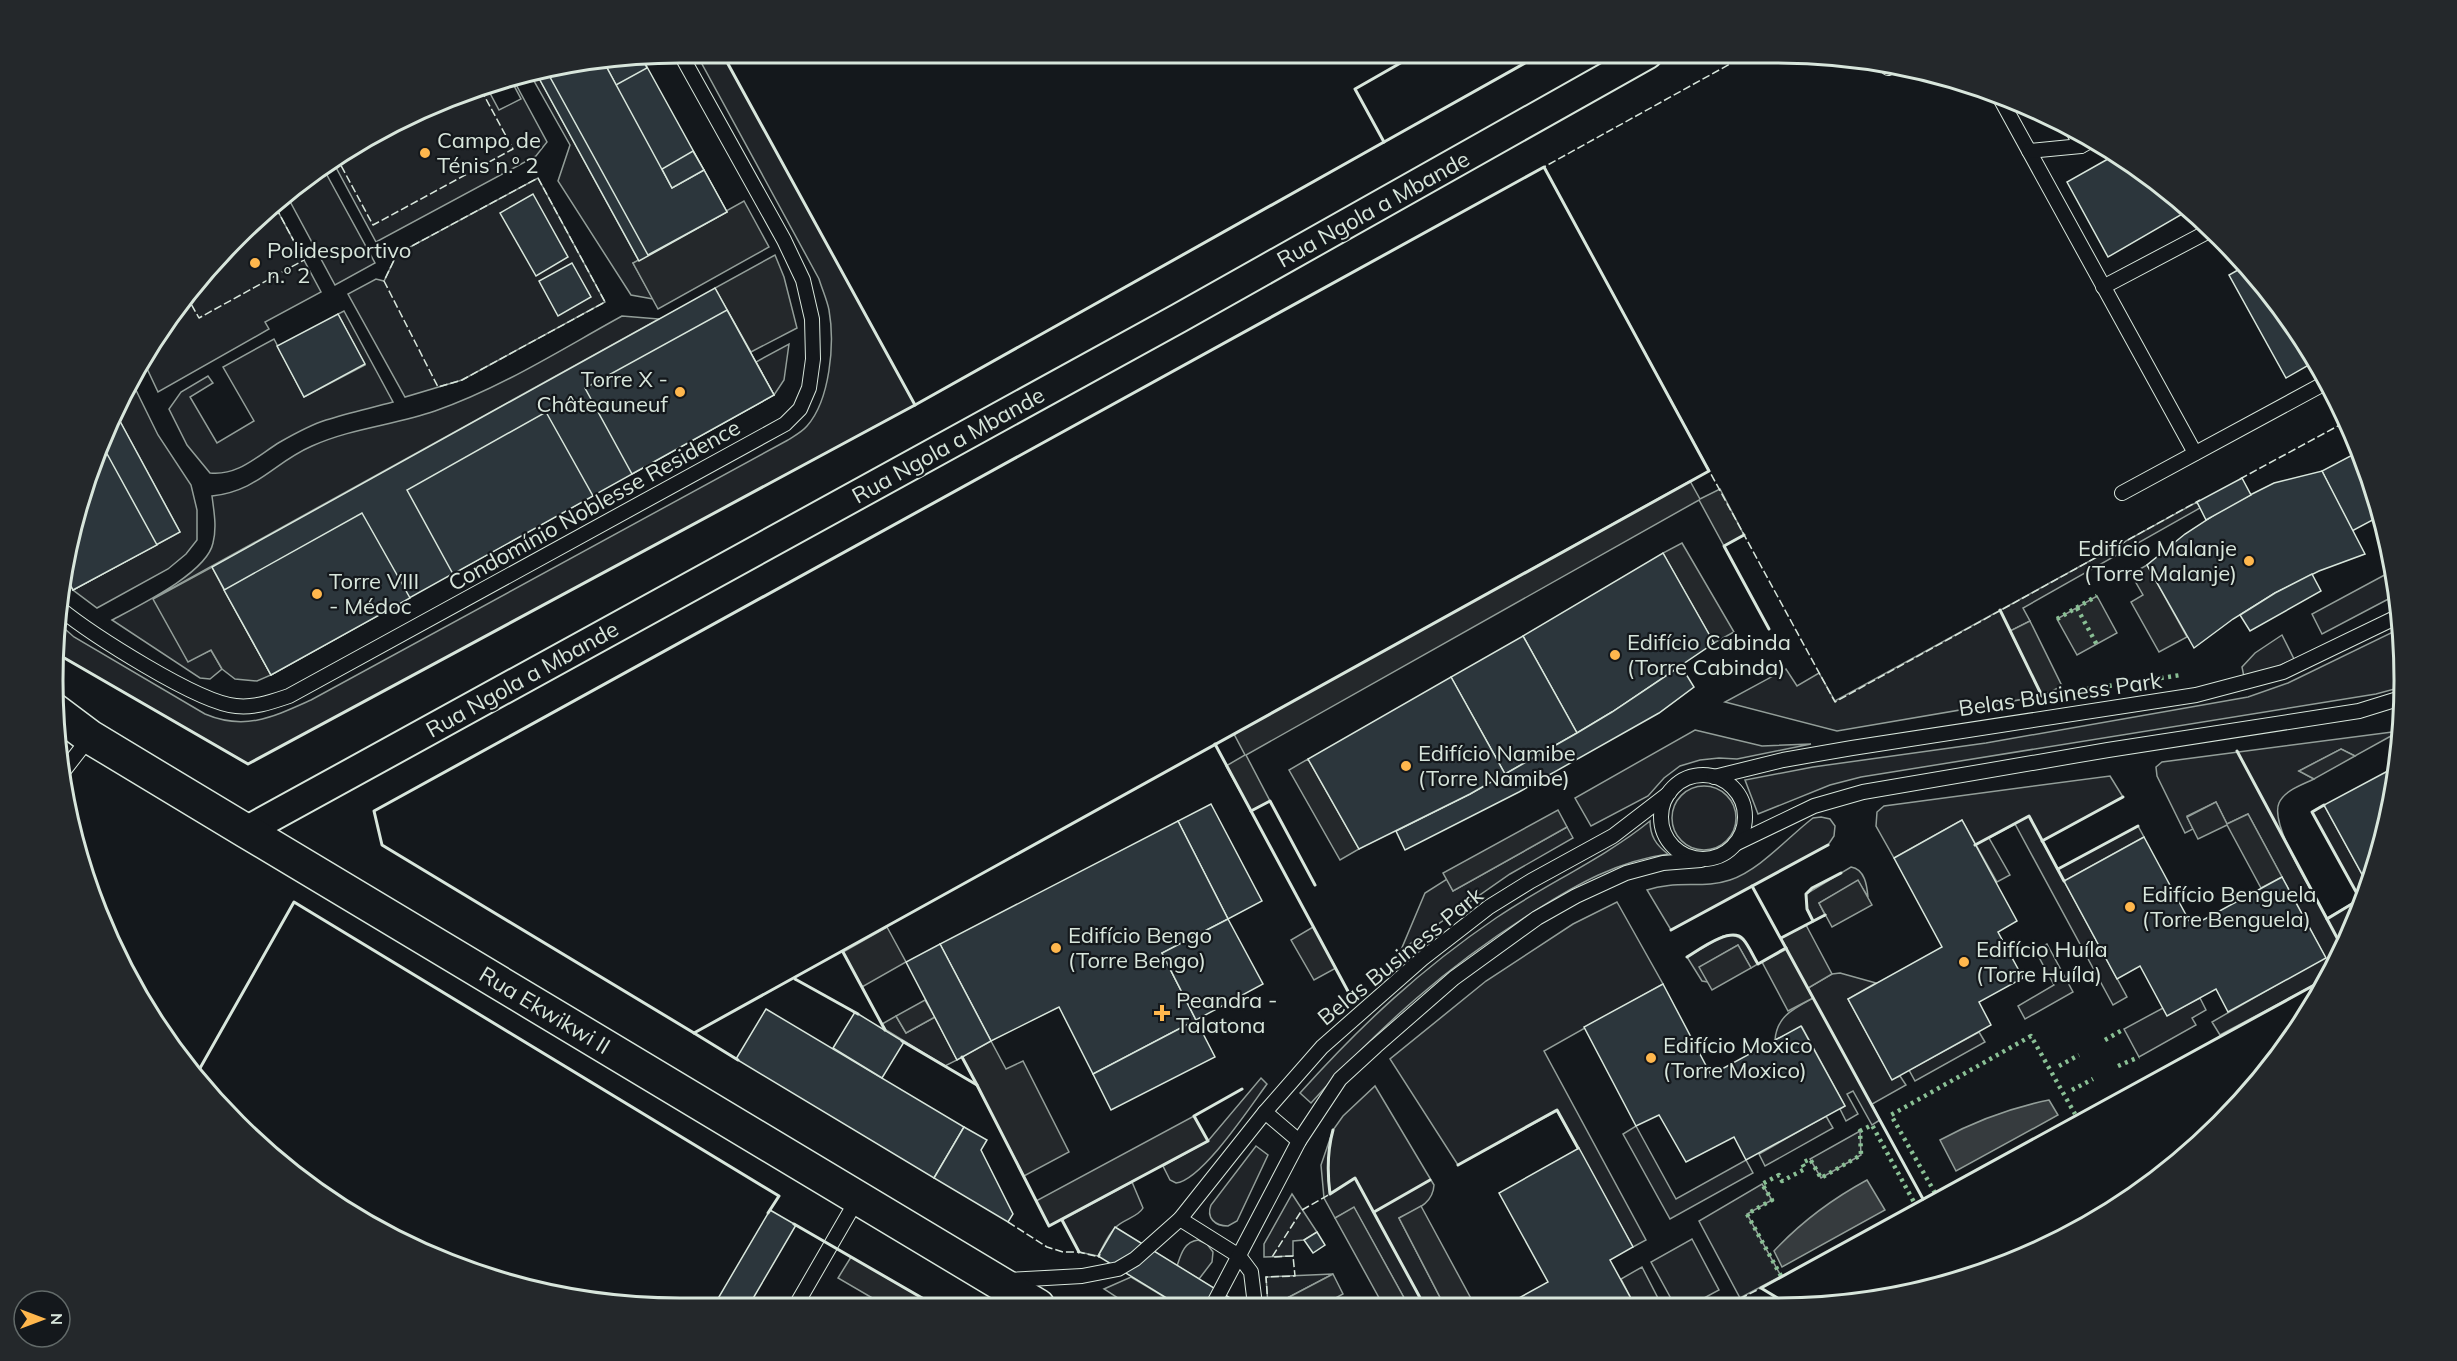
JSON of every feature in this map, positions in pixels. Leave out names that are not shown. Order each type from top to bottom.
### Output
[{"type":"street","name":"Rua Ngola a Mbande","points":[[246,831],[1179,318],[1632,63]]},
{"type":"street","name":"Rua Ekwikwi II","points":[[64,718],[90,737],[1025,1298]]},
{"type":"lane","name":"Condomínio Noblesse Residence","points":[[67,615],[204,698],[234,706],[261,706],[290,696],[785,424],[800,409],[809,388],[813,359],[812,319],[803,280],[784,240],[686,63]]},
{"type":"lane","points":[[2005,107],[2195,453]]},
{"type":"lane","points":[[2029,151],[2080,143]]},
{"type":"lane","points":[[2103,287],[2203,234]]},
{"type":"lane","points":[[2122,493],[2319,386]]},
{"type":"lane","name":"Belas Business Park","points":[[996,1281],[1082,1276],[1118,1269],[1142,1253],[1180,1219],[1265,1112],[1322,1047],[1450,935],[1531,881],[1613,836],[1681,781],[1698,776],[1714,777],[1783,760],[1852,748],[2207,693],[2283,672],[2391,620]]},
{"type":"lane","points":[[1218,1298],[1299,1141],[1340,1079],[1454,978],[1508,938],[1576,896],[1626,873],[1663,863],[1720,856],[1735,844],[1815,806],[1863,792],[2108,750],[2360,711],[2394,700]]},
{"type":"lane","points":[[69,764],[90,737]]},
{"type":"lane","points":[[1714,777],[1729,784],[1743,805],[1743,830],[1735,844]]},
{"type":"lane","points":[[1669,793],[1663,805],[1661,818],[1663,830],[1669,842],[1689,857],[1701,860]]},
{"type":"lane","points":[[1265,1112],[1299,1141]]},
{"type":"lane","points":[[800,1298],[858,1198]]},
{"type":"lane","points":[[1180,1219],[1239,1256],[1251,1272],[1255,1298]]},
{"type":"shaded area","points":[[701,63],[727,63],[915,405],[248,764],[64,658],[65,629],[74,637],[205,714],[219,719],[246,722],[259,720],[311,700],[788,440],[805,428],[821,402],[831,355],[829,310],[819,279]]},
{"type":"shaded area","points":[[540,80],[639,261],[633,263],[653,299],[631,295],[558,181],[570,145],[534,81]]},
{"type":"shaded area","name":"Campo de Ténis n.º 2","points":[[517,85],[547,142],[536,156],[376,242],[336,168],[407,127],[444,110],[490,94],[499,110],[521,99],[514,86]]},
{"type":"shaded area","points":[[327,175],[375,263],[335,285],[290,202]]},
{"type":"shaded area","points":[[538,178],[605,302],[462,380],[405,397],[348,294],[376,279],[384,281],[397,254]]},
{"type":"shaded area","points":[[744,201],[769,247],[658,309],[633,263]]},
{"type":"shaded area","points":[[278,212],[321,292],[265,322],[269,329],[158,392],[147,370],[167,337],[216,273]]},
{"type":"shaded area","points":[[775,255],[784,277],[797,328],[751,352],[715,288]]},
{"type":"shaded area","points":[[344,311],[393,402],[320,422],[285,439],[238,468],[210,473],[187,445],[169,409],[181,392],[208,376],[213,383],[190,397],[217,443],[254,421],[223,367],[274,339],[304,397],[365,365],[338,314]]},
{"type":"shaded area","points":[[622,316],[659,319],[154,598],[188,661],[211,650],[222,669],[210,679],[200,678],[112,620],[170,588],[198,566],[208,554],[215,531],[212,496],[242,488],[298,453],[327,440],[420,416],[460,402],[531,367]]},
{"type":"shaded area","points":[[789,344],[784,380],[774,395],[756,362]]},
{"type":"shaded area","points":[[136,390],[158,435],[191,485],[197,510],[197,540],[186,554],[168,569],[97,608],[73,590],[180,532],[120,422]]},
{"type":"shaded area","points":[[1690,481],[1700,499],[1720,489],[1744,535],[1724,546],[1699,500],[1246,755],[1270,801],[1251,811],[1226,766],[1245,755],[1234,734]]},
{"type":"shaded area","points":[[2197,502],[2200,508],[2023,608],[2030,621],[2010,631],[2042,696],[1837,731],[1725,702],[1786,669],[1797,686],[1819,673],[1835,701]]},
{"type":"shaded area","points":[[1682,543],[1734,632],[1714,643],[1663,553]]},
{"type":"shaded area","points":[[2147,565],[2187,637],[2159,652],[2131,602],[2143,595],[2131,574]]},
{"type":"shaded area","points":[[212,567],[271,675],[257,681],[235,679],[222,669],[211,650],[188,662],[153,599]]},
{"type":"shaded area","points":[[2385,575],[2389,599],[2322,634],[2312,614]]},
{"type":"shaded area","points":[[2097,596],[2117,633],[2077,655],[2057,619]]},
{"type":"shaded area","points":[[2030,621],[2062,686],[2042,696],[2010,631]]},
{"type":"shaded area","points":[[2392,632],[2394,689],[2376,694],[1861,777],[1830,785],[1758,814],[1745,780],[1813,767],[1986,743],[2248,697],[2288,683]]},
{"type":"shaded area","points":[[2282,635],[2294,659],[2264,673],[2244,677],[2242,667],[2255,653]]},
{"type":"shaded area","points":[[1695,730],[1762,746],[1811,744],[1737,759],[1700,760],[1680,766],[1664,778],[1648,796],[1591,826],[1575,798]]},
{"type":"shaded area","points":[[2392,732],[2392,736],[2355,756],[2341,749],[2299,771],[2314,779],[2290,791],[2279,803],[2278,813],[2287,843],[2327,918],[2352,904],[2330,954],[2313,986],[2220,1035],[2212,1022],[2325,957],[2248,814],[2227,824],[2216,802],[2187,816],[2193,829],[2185,833],[2157,776],[2156,767],[2162,762]]},
{"type":"shaded area","points":[[2341,749],[2355,756],[2314,779],[2299,771]]},
{"type":"shaded area","points":[[1308,759],[1359,849],[1340,860],[1289,770]]},
{"type":"shaded area","points":[[2110,776],[2123,797],[2042,841],[2058,869],[2138,826],[2144,837],[2064,881],[2127,997],[2113,1005],[2015,824],[1989,838],[2010,875],[1997,882],[1962,820],[1894,858],[1876,826],[1877,812],[1884,806]]},
{"type":"shaded area","points":[[1704,786],[1722,792],[1730,800],[1736,818],[1730,836],[1722,844],[1704,850],[1686,844],[1678,836],[1672,818],[1678,800],[1686,792]]},
{"type":"shaded area","points":[[2216,802],[2227,824],[2248,814],[2282,877],[2261,888],[2227,825],[2198,839],[2187,817]]},
{"type":"shaded area","points":[[2324,805],[2362,875],[2356,892],[2312,812]]},
{"type":"shaded area","points":[[1558,810],[1567,827],[1453,891],[1443,873]]},
{"type":"shaded area","points":[[1813,818],[1830,819],[1835,826],[1834,836],[1828,845],[1671,930],[1647,890],[1668,885],[1710,884],[1730,880],[1763,861]]},
{"type":"shaded area","points":[[1650,821],[1654,840],[1668,854],[1632,862],[1598,875],[1535,911],[1473,953],[1416,999],[1363,1048],[1311,1103],[1300,1093],[1369,1021],[1442,957],[1496,918],[1594,859]]},
{"type":"shaded area","points":[[1567,827],[1573,838],[1510,874],[1401,950],[1425,893],[1447,879],[1453,891]]},
{"type":"shaded area","points":[[1851,867],[1856,868],[1862,874],[1868,897],[1858,881],[1819,903],[1825,915],[1813,921],[1807,909],[1806,894]]},
{"type":"shaded area","points":[[1858,880],[1872,905],[1832,927],[1819,903]]},
{"type":"shaded area","points":[[1617,902],[1663,984],[1544,1051],[1646,1240],[1633,1247],[1557,1111],[1458,1165],[1390,1059],[1486,981],[1573,924]]},
{"type":"shaded area","points":[[1806,925],[1832,974],[1808,988],[1813,998],[1788,1011],[1762,962],[1787,949],[1781,938]]},
{"type":"shaded area","points":[[887,927],[906,962],[862,987],[843,952]]},
{"type":"shaded area","points":[[1313,927],[1336,968],[1314,980],[1291,940]]},
{"type":"shaded area","points":[[1731,935],[1744,942],[1758,964],[1751,968],[1738,945],[1700,967],[1708,982],[1702,981],[1687,957],[1723,936]]},
{"type":"shaded area","points":[[2047,944],[2073,992],[2025,1019],[2018,1006],[2054,985],[2035,950]]},
{"type":"shaded area","points":[[1738,945],[1751,968],[1712,990],[1699,967]]},
{"type":"shaded area","points":[[1840,973],[1876,983],[1848,999],[1892,1079],[1900,1076],[1906,1085],[1872,1104],[1880,1120],[1872,1125],[1853,1091],[1847,1094],[1858,1114],[1846,1121],[1840,1109],[1845,1106],[1802,1027],[1775,1040],[1779,1025],[1787,1014],[1813,998],[1808,988],[1832,974]]},
{"type":"shaded area","points":[[2200,998],[2206,1010],[2192,1018],[2196,1025],[2139,1057],[2124,1029],[2163,1008],[2167,1015]]},
{"type":"shaded area","points":[[925,1000],[935,1017],[906,1033],[896,1016]]},
{"type":"shaded area","points":[[896,1016],[906,1033],[935,1017],[957,1060],[945,1066],[886,1030],[882,1024]]},
{"type":"shaded area","points":[[1979,1032],[1985,1042],[1915,1081],[1909,1070]]},
{"type":"shaded area","points":[[991,1041],[1006,1069],[1023,1061],[1069,1152],[1024,1176],[962,1057]]},
{"type":"shaded area","points":[[1261,1078],[1267,1084],[1238,1125],[1212,1156],[1187,1179],[1176,1183],[1170,1180],[1163,1166],[1208,1141]]},
{"type":"shaded area","points":[[1375,1086],[1434,1185],[1433,1192],[1426,1202],[1399,1218],[1440,1298],[1404,1298],[1354,1208],[1335,1218],[1324,1198],[1321,1165],[1333,1130],[1343,1116]]},
{"type":"shaded area","points":[[2049,1100],[2058,1115],[1956,1171],[1940,1140],[1993,1116]]},
{"type":"shaded area","points":[[1194,1116],[1208,1141],[1049,1226],[1036,1201]]},
{"type":"shaded area","points":[[1826,1116],[1833,1128],[1765,1166],[1759,1154]]},
{"type":"shaded area","points":[[1636,1126],[1676,1199],[1746,1160],[1753,1173],[1670,1219],[1623,1134]]},
{"type":"shaded area","points":[[1860,1131],[1861,1155],[1821,1178],[1810,1159]]},
{"type":"shaded area","points":[[1256,1146],[1268,1155],[1237,1221],[1228,1226],[1216,1223],[1210,1214],[1211,1205]]},
{"type":"shaded area","points":[[1867,1180],[1885,1210],[1782,1267],[1774,1251],[1818,1211]]},
{"type":"shaded area","points":[[1132,1182],[1143,1208],[1141,1211],[1113,1230],[1098,1256],[1079,1252],[1062,1220]]},
{"type":"shaded area","points":[[1762,1184],[1772,1200],[1747,1214],[1781,1276],[1740,1298],[1699,1221]]},
{"type":"shaded area","points":[[1292,1194],[1317,1232],[1304,1240],[1293,1241],[1293,1256],[1264,1257],[1264,1244]]},
{"type":"shaded area","points":[[1421,1206],[1471,1298],[1440,1298],[1399,1218]]},
{"type":"shaded area","points":[[1354,1207],[1404,1298],[1379,1298],[1335,1218]]},
{"type":"shaded area","points":[[1692,1239],[1719,1290],[1704,1298],[1671,1298],[1651,1262]]},
{"type":"shaded area","points":[[1198,1240],[1207,1244],[1213,1252],[1212,1262],[1199,1279],[1177,1266],[1186,1246]]},
{"type":"shaded area","points":[[851,1257],[922,1298],[872,1298],[838,1278]]},
{"type":"shaded area","points":[[1642,1267],[1658,1298],[1631,1298],[1621,1279]]},
{"type":"shaded area","points":[[1333,1274],[1287,1298],[1268,1298],[1266,1277]]},
{"type":"shaded area","points":[[1333,1274],[1343,1294],[1336,1298],[1287,1298]]},
{"type":"shaded area","points":[[1131,1277],[1166,1298],[1118,1298],[1104,1289]]},
{"type":"building","points":[[645,64],[727,212],[639,261],[540,80],[600,68]]},
{"type":"building","points":[[645,64],[647,68],[616,85],[607,67]]},
{"type":"building","points":[[607,67],[672,188],[704,170],[727,212],[648,255],[550,77]]},
{"type":"building","points":[[693,151],[704,170],[672,188],[662,169]]},
{"type":"building","points":[[2107,159],[2182,214],[2108,257],[2067,182]]},
{"type":"building","points":[[533,194],[568,257],[536,276],[500,213]]},
{"type":"building","points":[[572,263],[591,297],[558,316],[539,281]]},
{"type":"building","points":[[2238,270],[2241,273],[2290,337],[2307,366],[2286,378],[2229,275]]},
{"type":"building","points":[[715,288],[774,395],[271,675],[212,567]]},
{"type":"building","name":"Torre X - Châteauneuf","points":[[727,310],[774,395],[632,474],[585,388]]},
{"type":"building","points":[[338,314],[365,364],[304,397],[277,346]]},
{"type":"building","points":[[546,412],[593,496],[453,574],[407,490]]},
{"type":"building","points":[[120,422],[180,532],[73,590],[71,585],[84,521],[96,482]]},
{"type":"building","points":[[107,453],[157,545],[73,590],[71,585],[84,521]]},
{"type":"building","points":[[2351,456],[2373,520],[2352,531],[2322,471]]},
{"type":"building","name":"Edifício Malanje (Torre Malanje)","points":[[2322,471],[2365,554],[2319,571],[2275,593],[2233,619],[2194,648],[2147,565],[2185,534],[2228,506],[2274,483]]},
{"type":"building","points":[[2242,478],[2251,495],[2206,520],[2197,502]]},
{"type":"building","name":"Torre VIII - Médoc","points":[[362,513],[410,598],[271,675],[224,590]]},
{"type":"building","name":"Edifício Cabinda (Torre Cabinda)","points":[[1663,553],[1714,643],[1577,733],[1523,636]]},
{"type":"building","points":[[2312,574],[2321,591],[2250,631],[2240,615]]},
{"type":"building","points":[[1523,636],[1577,733],[1505,774],[1451,677]]},
{"type":"building","points":[[1681,666],[1694,687],[1659,713],[1519,792],[1405,850],[1396,831],[1470,794],[1577,733]]},
{"type":"building","name":"Edifício Namibe (Torre Namibe)","points":[[1451,677],[1505,774],[1359,849],[1308,759]]},
{"type":"building","points":[[2387,771],[2373,840],[2362,875],[2324,805]]},
{"type":"building","points":[[1211,804],[1262,901],[1228,919],[1178,821]]},
{"type":"building","name":"Edifício Huíla (Torre Huíla)","points":[[1962,820],[2017,921],[1998,932],[2023,978],[1979,1002],[1991,1025],[1892,1080],[1848,999],[1942,947],[1894,858]]},
{"type":"building","name":"Edifício Bengo (Torre Bengo)","points":[[1178,821],[1228,919],[1162,953],[1196,1020],[1093,1074],[1059,1007],[991,1041],[940,944]]},
{"type":"building","name":"Edifício Benguela (Torre Benguela)","points":[[2144,837],[2192,926],[2282,877],[2326,958],[2228,1012],[2216,989],[2167,1016],[2140,966],[2117,979],[2064,881]]},
{"type":"building","points":[[1228,919],[1263,984],[1196,1020],[1162,953]]},
{"type":"building","points":[[940,944],[991,1041],[957,1060],[906,962]]},
{"type":"building","name":"Edifício Moxico (Torre Moxico)","points":[[1663,984],[1711,1075],[1801,1026],[1845,1106],[1746,1160],[1734,1137],[1686,1162],[1659,1115],[1636,1126],[1584,1027]]},
{"type":"building","points":[[766,1009],[964,1127],[934,1178],[736,1059]]},
{"type":"building","points":[[855,1012],[904,1042],[882,1078],[833,1048]]},
{"type":"building","points":[[1196,1020],[1215,1057],[1111,1110],[1093,1074]]},
{"type":"building","points":[[964,1127],[987,1140],[981,1150],[1013,1214],[1008,1222],[934,1178]]},
{"type":"building","points":[[1579,1148],[1633,1247],[1610,1260],[1631,1298],[1519,1298],[1548,1282],[1499,1193]]},
{"type":"building","points":[[770,1210],[796,1225],[753,1298],[718,1298]]},
{"type":"building","points":[[1115,1227],[1230,1298],[1167,1298],[1098,1256]]},
{"type":"building","points":[[1317,1232],[1325,1245],[1313,1253],[1304,1240]]},
{"type":"hedge","points":[[2057,619],[2097,596]]},
{"type":"hedge","points":[[2077,608],[2097,645]]},
{"type":"hedge","points":[[2042,696],[2181,675]]},
{"type":"hedge","points":[[2105,1040],[2124,1029]]},
{"type":"hedge","points":[[1935,1193],[1891,1115],[2031,1036],[2075,1114]]},
{"type":"hedge","points":[[2059,1066],[2079,1055]]},
{"type":"hedge","points":[[2118,1066],[2139,1057]]},
{"type":"hedge","points":[[2072,1090],[2093,1079]]},
{"type":"hedge","points":[[1781,1276],[1747,1214],[1772,1200],[1762,1184],[1779,1175],[1782,1181],[1805,1169],[1802,1163],[1810,1159],[1821,1178],[1861,1155],[1860,1131],[1872,1125],[1915,1204]]},
{"type":"fence","points":[[1732,63],[1544,167],[1835,702],[2200,500]]},
{"type":"fence","points":[[341,165],[373,225],[513,149],[484,95]]},
{"type":"fence","points":[[538,178],[605,302],[462,380],[438,387],[384,281],[397,254],[538,178]]},
{"type":"fence","points":[[191,305],[199,318],[304,260],[278,212]]},
{"type":"fence","points":[[2240,479],[2339,426]]},
{"type":"fence","points":[[1268,1298],[1266,1277],[1295,1276],[1293,1256],[1272,1257],[1302,1210],[1330,1194]]},
{"type":"fence","points":[[1008,1222],[1047,1247],[1063,1252],[1079,1252],[1099,1257],[1100,1254]]},
{"type":"fence","points":[[1742,1298],[1761,1288]]},
{"type":"wall","points":[[64,658],[248,764],[915,405],[727,63]]},
{"type":"wall","points":[[915,405],[1384,142],[1355,89],[1400,63]]},
{"type":"wall","points":[[1384,142],[1525,63]]},
{"type":"wall","points":[[1544,167],[1709,471],[694,1033],[382,845],[374,811],[1544,167]]},
{"type":"wall","points":[[1744,535],[1724,546],[1769,629]]},
{"type":"wall","points":[[2000,610],[2042,696]]},
{"type":"wall","points":[[1215,744],[1350,995]]},
{"type":"wall","points":[[2237,751],[2337,938]]},
{"type":"wall","points":[[2042,841],[2123,797]]},
{"type":"wall","points":[[1251,811],[1270,801],[1315,885]]},
{"type":"wall","points":[[2324,805],[2312,812],[2356,892]]},
{"type":"wall","points":[[1975,845],[2029,816],[2064,881]]},
{"type":"wall","points":[[2058,869],[2138,826]]},
{"type":"wall","points":[[1671,930],[1828,845]]},
{"type":"wall","points":[[1813,921],[1807,909],[1806,894],[1812,888],[1841,873]]},
{"type":"wall","points":[[1752,886],[1923,1199]]},
{"type":"wall","points":[[200,1068],[294,902],[779,1196],[768,1213]]},
{"type":"wall","points":[[2327,919],[2352,904]]},
{"type":"wall","points":[[1781,938],[1825,915]]},
{"type":"wall","points":[[1687,957],[1707,944],[1731,935],[1743,939],[1758,964],[1786,948]]},
{"type":"wall","points":[[843,952],[885,1030]]},
{"type":"wall","points":[[795,979],[858,1014]]},
{"type":"wall","points":[[1778,1298],[1761,1288],[2313,986]]},
{"type":"wall","points":[[694,1033],[738,1060]]},
{"type":"wall","points":[[902,1041],[977,1085],[1049,1226],[1208,1141],[1194,1116],[1242,1089]]},
{"type":"wall","points":[[962,1057],[977,1085]]},
{"type":"wall","points":[[1458,1165],[1557,1110],[1578,1148]]},
{"type":"wall","points":[[1333,1130],[1328,1162],[1330,1194],[1355,1178],[1420,1298]]},
{"type":"wall","points":[[1374,1212],[1430,1180]]},
{"type":"wall","points":[[1062,1220],[1079,1252]]},
{"type":"wall","points":[[794,1224],[922,1298]]},
{"type":"place","name":"Campo de Ténis n.º 2","points":[[425,153]]},
{"type":"place","name":"Polidesportivo n.º 2","points":[[255,263]]},
{"type":"place","name":"Torre X - Châteauneuf","points":[[680,392]]},
{"type":"place","name":"Edifício Malanje (Torre Malanje)","points":[[2249,561]]},
{"type":"place","name":"Torre VIII - Médoc","points":[[317,594]]},
{"type":"place","name":"Edifício Cabinda (Torre Cabinda)","points":[[1615,655]]},
{"type":"place","name":"Edifício Namibe (Torre Namibe)","points":[[1406,766]]},
{"type":"place","name":"Edifício Benguela (Torre Benguela)","points":[[2130,907]]},
{"type":"place","name":"Edifício Bengo (Torre Bengo)","points":[[1056,948]]},
{"type":"place","name":"Edifício Huíla (Torre Huíla)","points":[[1964,962]]},
{"type":"place","name":"Peandra - Talatona","points":[[1162,1013]]},
{"type":"place","name":"Edifício Moxico (Torre Moxico)","points":[[1651,1058]]}]
